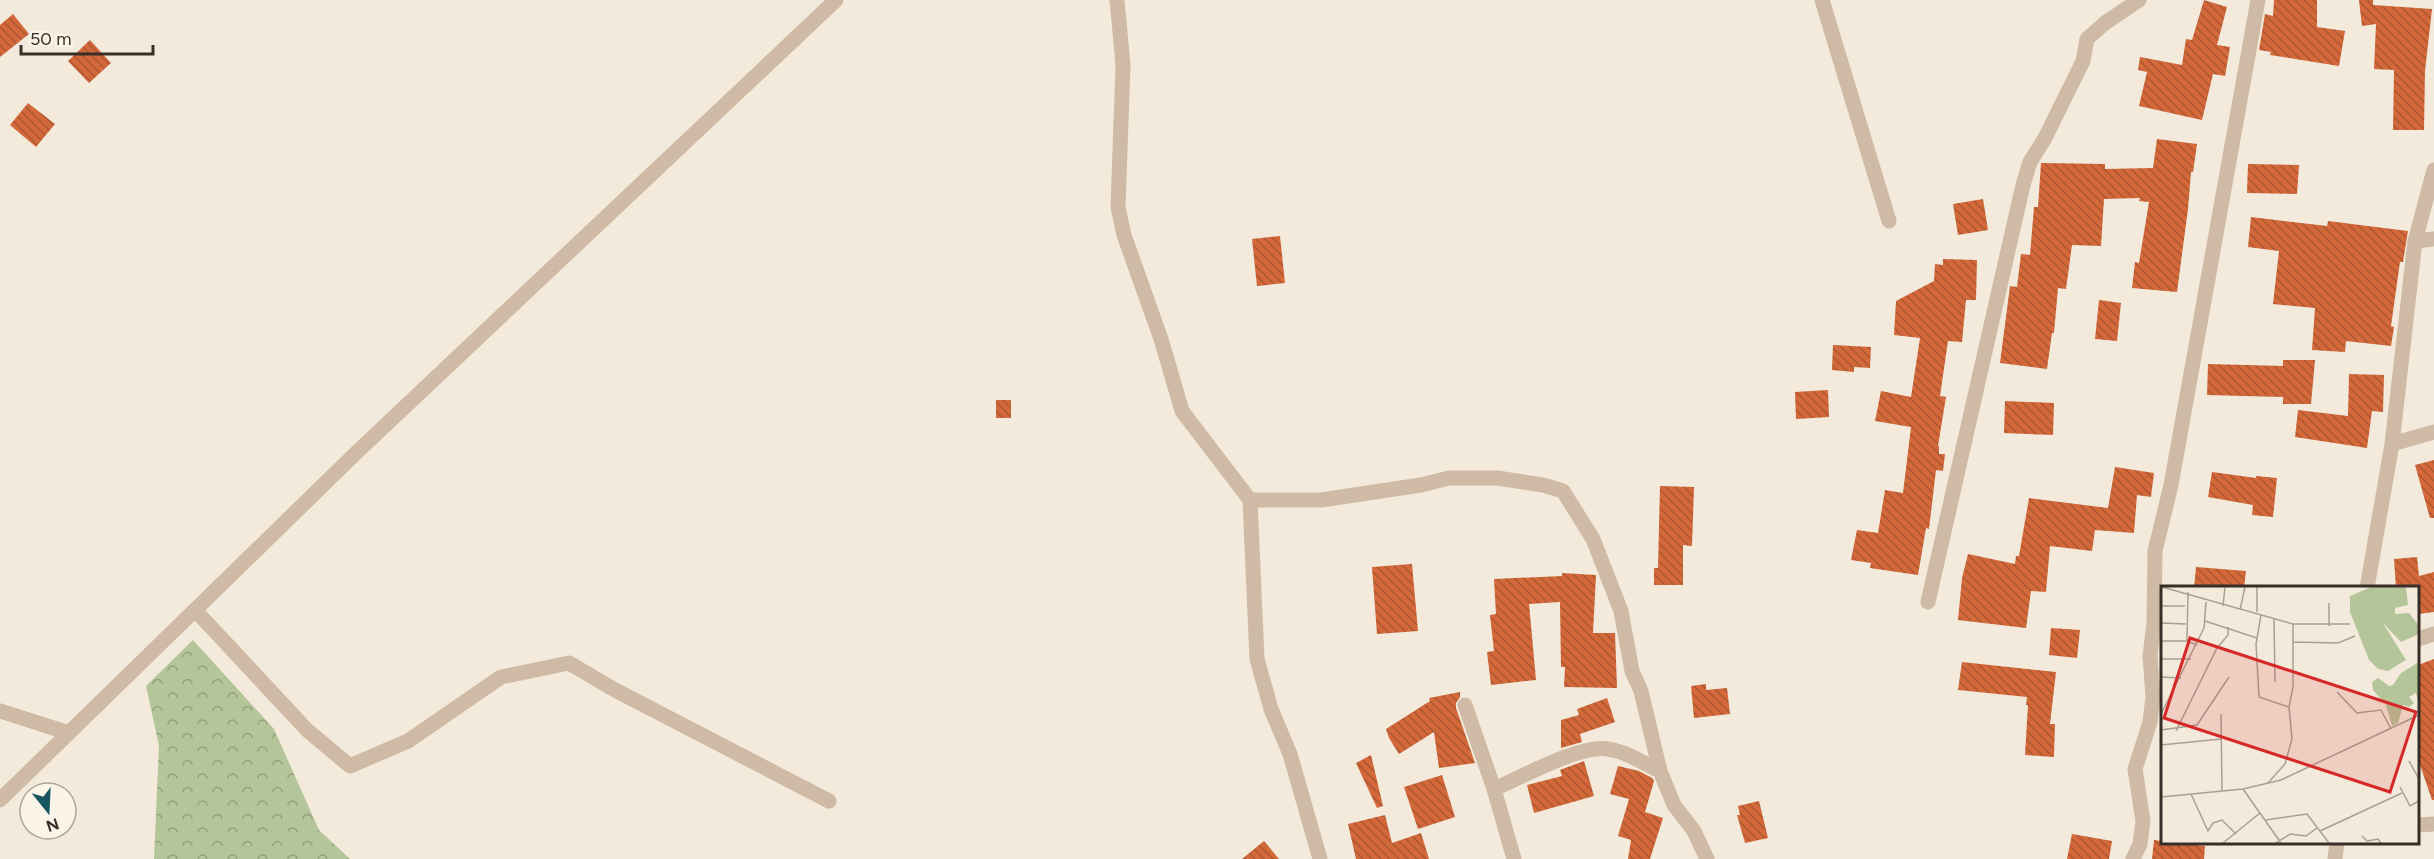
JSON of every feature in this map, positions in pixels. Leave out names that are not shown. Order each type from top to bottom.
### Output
[{"type":"street","points":[[0,800],[357,452],[836,0]]},
{"type":"street","points":[[1117,0],[1124,65],[1118,207],[1124,235],[1161,339],[1182,411],[1250,500],[1257,659],[1270,709],[1290,754],[1320,859]]},
{"type":"street","points":[[1822,0],[1889,220]]},
{"type":"street","points":[[1928,602],[2030,162],[2046,138],[2083,61],[2087,39],[2105,23],[2139,0]]},
{"type":"street","points":[[2133,859],[2140,844],[2143,821],[2135,769],[2150,722],[2153,697],[2150,656],[2154,624],[2155,552],[2171,485],[2258,0]]},
{"type":"street","points":[[2367,586],[2392,444],[2415,241],[2434,170]]},
{"type":"street","points":[[2415,241],[2434,238]]},
{"type":"street","points":[[2392,444],[2434,432]]},
{"type":"street","points":[[1250,500],[1322,500],[1421,485],[1449,478],[1497,478],[1543,485],[1563,491],[1593,539],[1621,610],[1628,654],[1641,691],[1660,771],[1674,805],[1694,831],[1707,859]]},
{"type":"street","points":[[195,610],[307,730],[350,766],[408,741],[501,677],[569,663],[615,690],[829,801]]},
{"type":"street","points":[[2419,639],[2434,634]]},
{"type":"street","points":[[1465,705],[1494,789],[1514,859]]},
{"type":"street","points":[[0,711],[69,733]]},
{"type":"street","points":[[1494,789],[1586,749],[1607,748],[1660,771]]},
{"type":"street","points":[[2419,825],[2434,824]]},
{"type":"street","points":[[2335,859],[2337,844]]},
{"type":"green space","points":[[193,640],[274,729],[319,830],[350,859],[154,859],[159,746],[146,686]]},
{"type":"building","points":[[2204,0],[2227,7],[2217,45],[2230,47],[2225,76],[2213,74],[2202,120],[2139,106],[2147,72],[2138,70],[2140,57],[2182,65],[2186,39],[2192,40]]},
{"type":"building","points":[[2274,0],[2317,0],[2317,27],[2345,31],[2339,66],[2270,55],[2271,52],[2259,50],[2265,14],[2273,16]]},
{"type":"building","points":[[2359,0],[2373,0],[2373,5],[2432,9],[2425,71],[2424,130],[2393,130],[2394,70],[2374,69],[2376,24],[2362,26]]},
{"type":"building","points":[[13,14],[29,34],[0,57],[0,25]]},
{"type":"building","points":[[90,40],[111,63],[89,83],[68,61]]},
{"type":"building","points":[[28,103],[55,124],[36,147],[10,125]]},
{"type":"building","points":[[2157,139],[2197,144],[2193,172],[2191,172],[2177,292],[2132,288],[2135,262],[2139,263],[2149,202],[2139,201],[2140,198],[2104,199],[2101,246],[2072,245],[2066,289],[2058,288],[2054,333],[2052,333],[2047,369],[2000,363],[2010,286],[2017,287],[2021,254],[2030,255],[2034,207],[2038,207],[2041,163],[2105,164],[2105,169],[2153,168]]},
{"type":"building","points":[[2248,164],[2299,165],[2297,194],[2247,193]]},
{"type":"building","points":[[1983,199],[1988,230],[1958,235],[1953,204]]},
{"type":"building","points":[[2251,217],[2327,226],[2328,221],[2408,231],[2403,262],[2400,262],[2391,326],[2394,327],[2391,346],[2346,341],[2345,352],[2312,350],[2315,308],[2273,304],[2279,251],[2248,247]]},
{"type":"building","points":[[1280,236],[1285,283],[1257,286],[1252,239]]},
{"type":"building","points":[[1943,259],[1977,260],[1976,300],[1966,300],[1962,342],[1948,341],[1940,396],[1946,397],[1938,446],[1939,454],[1945,454],[1943,471],[1936,470],[1929,529],[1926,528],[1918,575],[1870,568],[1871,563],[1851,560],[1857,530],[1878,533],[1885,490],[1903,493],[1911,427],[1875,421],[1881,391],[1911,397],[1920,338],[1894,335],[1896,301],[1934,281],[1935,264],[1943,265]]},
{"type":"building","points":[[2099,300],[2121,303],[2117,341],[2095,339]]},
{"type":"building","points":[[1833,345],[1871,347],[1870,368],[1854,367],[1854,372],[1832,370]]},
{"type":"building","points":[[2283,360],[2315,360],[2311,404],[2283,404],[2283,397],[2207,395],[2208,364],[2283,366]]},
{"type":"building","points":[[2349,374],[2384,375],[2383,412],[2372,411],[2367,448],[2295,437],[2298,410],[2348,416]]},
{"type":"building","points":[[1828,390],[1829,417],[1796,419],[1795,392]]},
{"type":"building","points":[[996,400],[1011,400],[1011,418],[996,418]]},
{"type":"building","points":[[2005,401],[2054,403],[2053,435],[2004,433]]},
{"type":"building","points":[[2434,460],[2434,518],[2430,518],[2415,465]]},
{"type":"building","points":[[2115,467],[2154,473],[2151,497],[2137,495],[2134,533],[2095,530],[2092,551],[2050,546],[2046,592],[2031,591],[2026,628],[1958,620],[1962,578],[1968,554],[2015,564],[2016,556],[2019,556],[2029,498],[2108,508]]},
{"type":"building","points":[[2212,472],[2256,478],[2256,476],[2277,478],[2273,517],[2252,515],[2253,505],[2208,497]]},
{"type":"building","points":[[1660,486],[1694,487],[1692,546],[1683,545],[1683,585],[1654,585],[1654,568],[1658,568]]},
{"type":"building","points":[[2417,557],[2419,576],[2434,572],[2434,612],[2419,614],[2419,586],[2396,586],[2394,559]]},
{"type":"building","points":[[1412,564],[1418,631],[1377,634],[1372,567]]},
{"type":"building","points":[[2196,567],[2246,571],[2244,586],[2194,586]]},
{"type":"building","points":[[1562,573],[1596,575],[1593,633],[1615,633],[1617,688],[1564,687],[1565,667],[1561,667],[1560,602],[1529,604],[1536,680],[1491,685],[1487,652],[1494,651],[1490,615],[1496,614],[1494,579],[1562,576]]},
{"type":"building","points":[[2051,628],[2080,630],[2077,658],[2049,655]]},
{"type":"building","points":[[2434,659],[2434,800],[2432,800],[2419,762],[2419,665]]},
{"type":"building","points":[[1962,662],[2056,672],[2050,724],[2055,724],[2054,757],[2025,755],[2027,697],[1958,690]]},
{"type":"building","points":[[1706,684],[1706,690],[1727,688],[1730,714],[1694,718],[1691,686]]},
{"type":"building","points":[[1460,692],[1456,708],[1475,763],[1439,768],[1434,732],[1399,754],[1386,729],[1430,701],[1429,698]]},
{"type":"building","points":[[1607,698],[1615,722],[1580,734],[1582,742],[1561,748],[1561,720],[1579,715],[1577,709]]},
{"type":"building","points":[[1371,755],[1383,806],[1377,808],[1356,763]]},
{"type":"building","points":[[1584,761],[1594,796],[1534,813],[1527,785],[1562,776],[1560,770]]},
{"type":"building","points":[[1618,766],[1639,771],[1654,781],[1645,812],[1663,818],[1650,859],[1628,859],[1631,840],[1618,836],[1629,799],[1610,794]]},
{"type":"building","points":[[1442,775],[1455,817],[1418,829],[1404,787]]},
{"type":"building","points":[[1759,801],[1768,838],[1745,843],[1737,815],[1740,815],[1738,806]]},
{"type":"building","points":[[1385,815],[1392,843],[1421,833],[1429,859],[1356,859],[1348,824]]},
{"type":"building","points":[[2072,834],[2112,841],[2109,859],[2067,859]]},
{"type":"building","points":[[2154,840],[2161,841],[2161,844],[2205,846],[2204,859],[2152,859]]},
{"type":"building","points":[[1264,841],[1279,859],[1242,859]]}]
